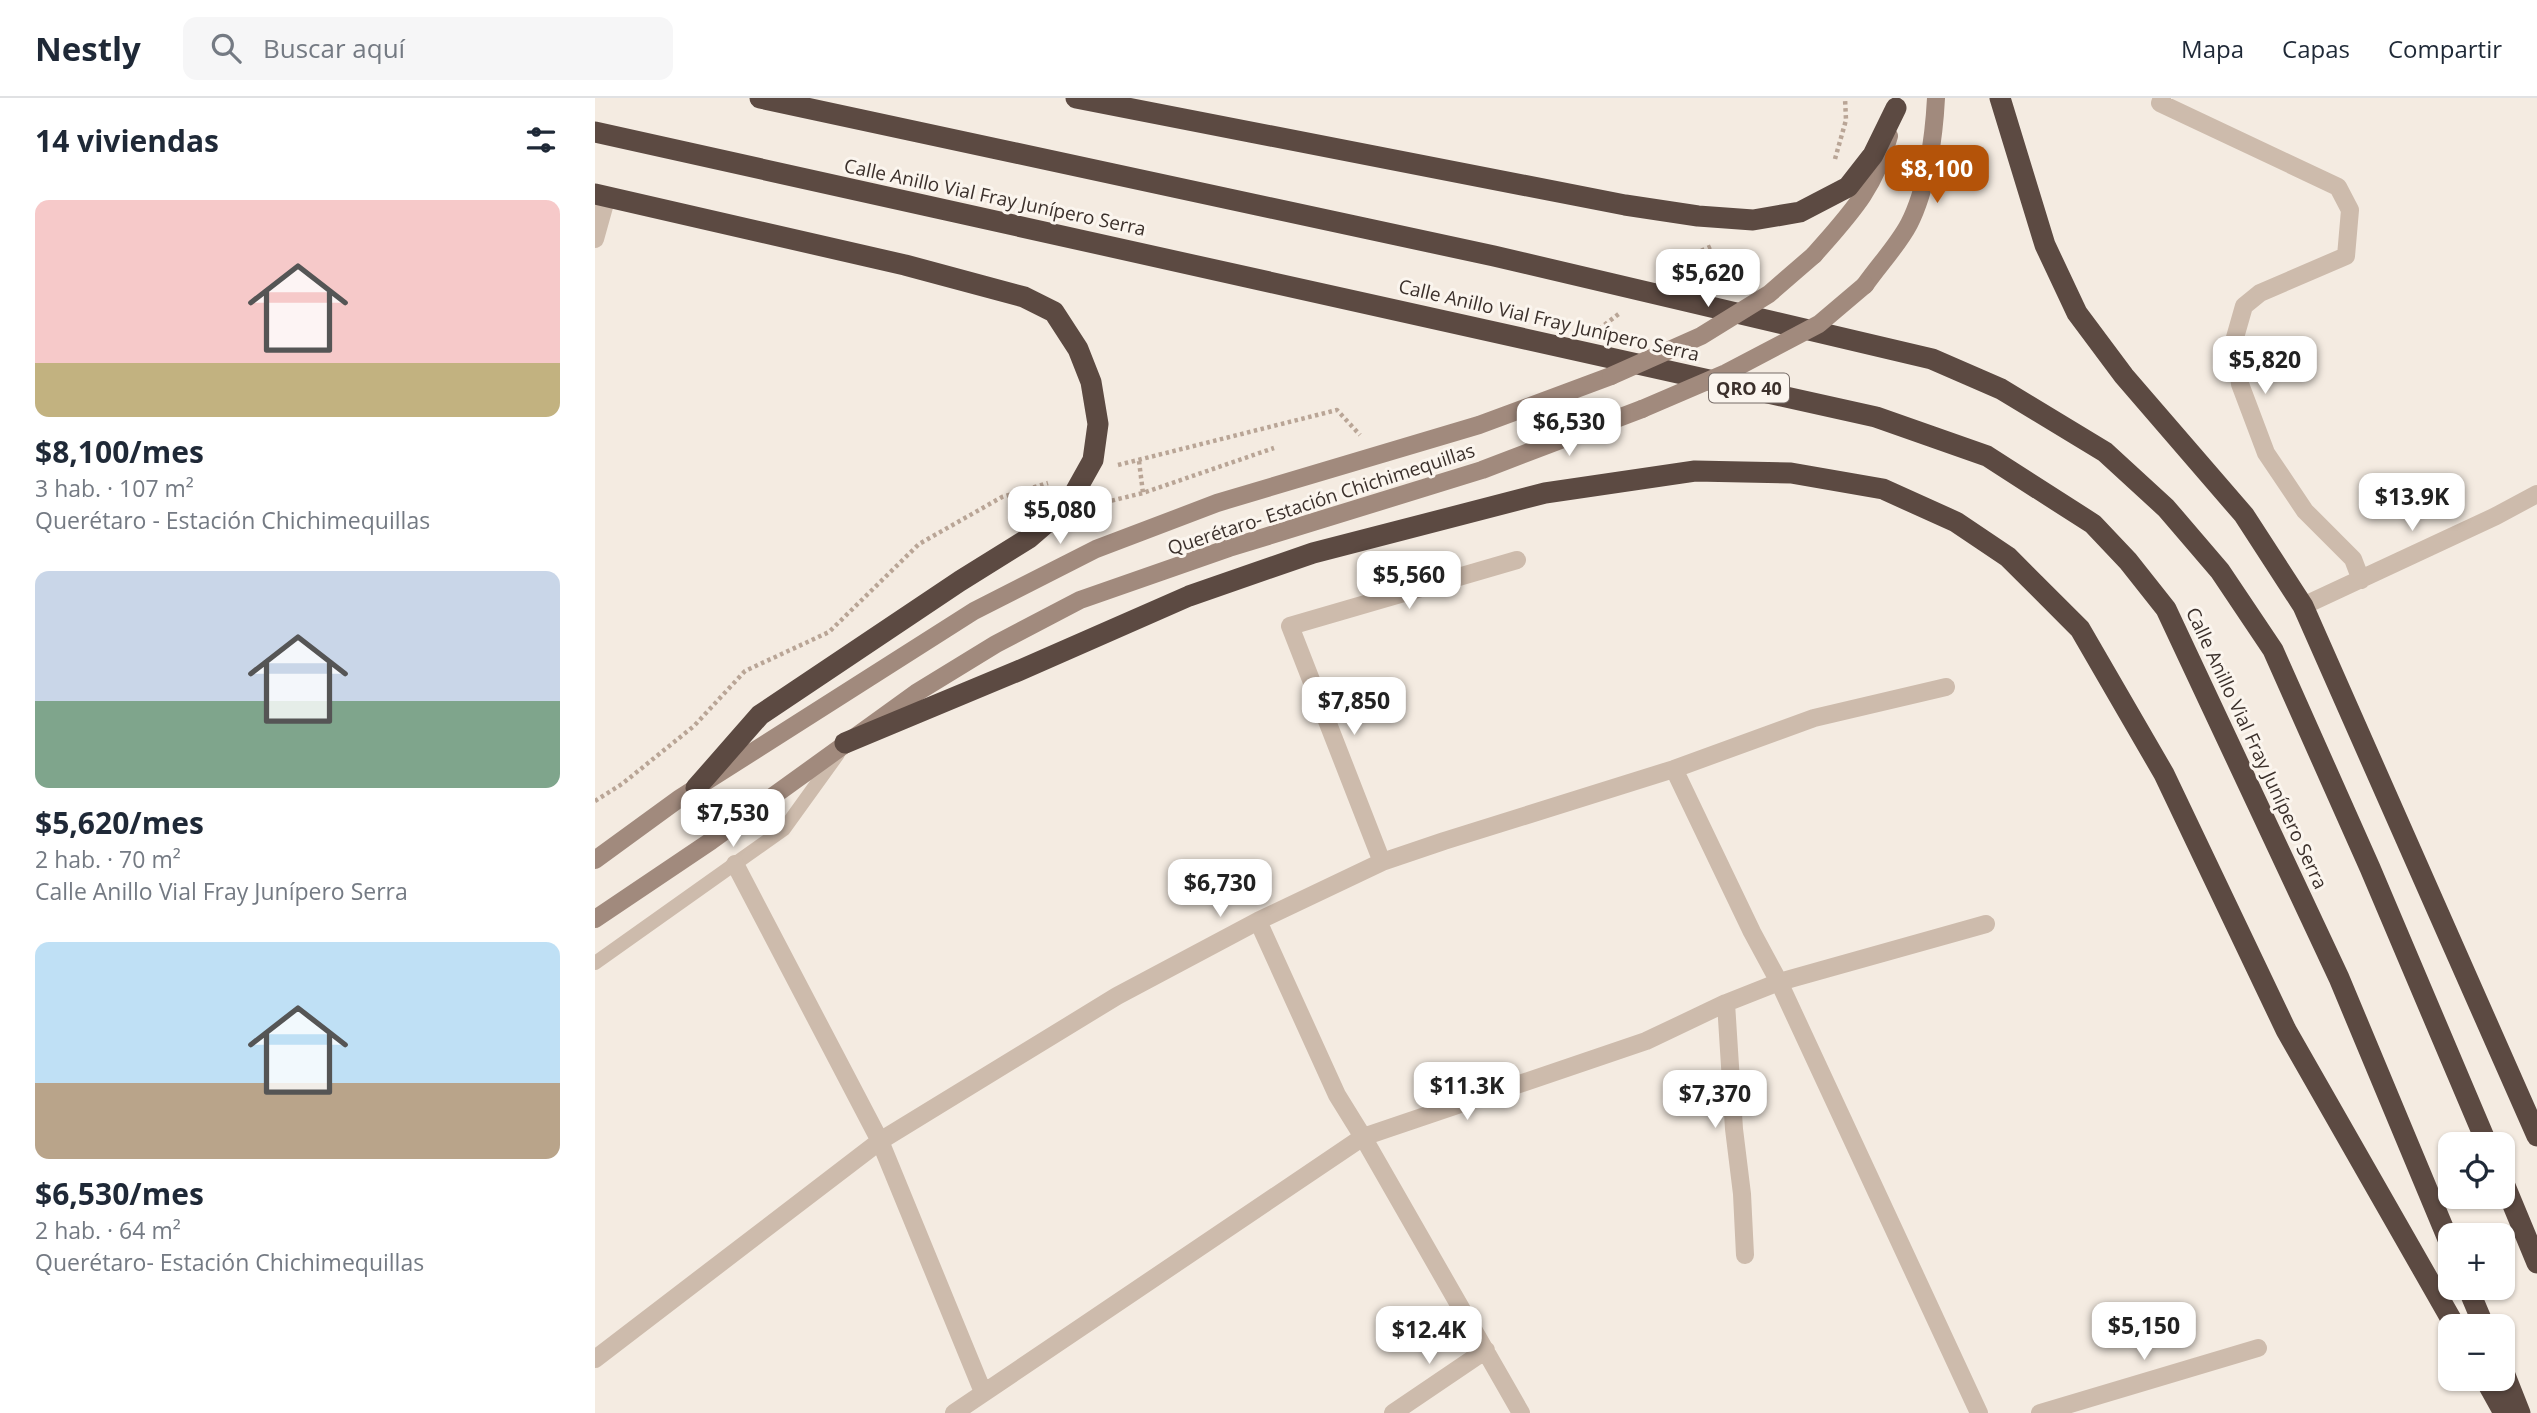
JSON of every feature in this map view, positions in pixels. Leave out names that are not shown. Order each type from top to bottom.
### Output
[{"type":"highway","points":[[760,98],[1521,262],[1932,359],[2001,389],[2105,452],[2166,508],[2220,571],[2273,650],[2371,868],[2482,1132]]},
{"type":"highway","points":[[1076,98],[1625,205],[1698,216],[1753,220],[1800,212],[1848,187],[1873,155],[1896,103]]},
{"type":"highway","points":[[2000,98],[2045,244],[2077,313],[2124,376],[2244,515],[2303,606],[2537,1136]]},
{"type":"highway","name":"Calle Anillo Vial Fray Junípero Serra","points":[[595,132],[1876,417],[1987,456],[2093,524],[2128,561],[2166,609],[2339,978],[2441,1223]]},
{"type":"highway","points":[[601,195],[917,268],[1024,297],[1054,312],[1078,349],[1091,382],[1098,424],[1093,460],[1074,494],[1058,513],[1030,538],[960,581],[760,715],[697,788]]},
{"type":"highway","points":[[845,743],[1189,596],[1313,553],[1545,493],[1695,471],[1791,473],[1884,489],[1956,522],[2008,557],[2080,629],[2164,774],[2286,1030],[2448,1314]]},
{"type":"highway","points":[[2515,1209],[2537,1263]]},
{"type":"highway","points":[[2492,1391],[2504,1413]]},
{"type":"highway","points":[[2512,1391],[2521,1413]]},
{"type":"main road","name":"Querétaro- Estación Chichimequillas","points":[[595,919],[711,841],[916,693],[996,643],[1080,600],[1229,548],[1482,470],[1642,409],[1726,373],[1819,324],[1865,285],[1909,224],[1920,193],[1935,128],[1936,98]]},
{"type":"main road","name":"Querétaro- Estación Chichimequillas","points":[[595,860],[697,788],[974,611],[1096,550],[1217,503],[1479,425],[1611,376],[1701,335],[1769,294],[1814,255],[1849,215],[1881,165],[1896,103]]},
{"type":"street","points":[[2161,101],[2338,187],[2350,211],[2346,256],[2260,293],[2244,306],[2234,341],[2240,384],[2266,453],[2305,511],[2353,559],[2361,580]]},
{"type":"street","points":[[595,239],[601,195]]},
{"type":"street","points":[[2303,606],[2537,495]]},
{"type":"street","points":[[1382,862],[1290,626],[1517,560]]},
{"type":"street","points":[[595,1359],[880,1141],[1117,996],[1258,920],[1382,862],[1674,769],[1814,718],[1946,687]]},
{"type":"street","points":[[1674,769],[1752,932],[1779,982],[1979,1413]]},
{"type":"street","points":[[735,864],[880,1141],[983,1392]]},
{"type":"street","points":[[1258,920],[1337,1095],[1521,1413]]},
{"type":"street","points":[[954,1413],[1363,1137],[1646,1041],[1726,1003],[1779,982],[1986,924]]},
{"type":"street","points":[[1726,1003],[1745,1255]]},
{"type":"street","points":[[2041,1413],[2257,1348]]},
{"type":"street","points":[[1393,1413],[1486,1350]]},
{"type":"lane","points":[[595,962],[784,829],[845,743]]},
{"type":"path","points":[[1824,200],[1846,120],[1845,98]]},
{"type":"path","points":[[1672,271],[1708,246],[1721,245]]},
{"type":"path","points":[[1596,332],[1629,306]]},
{"type":"path","points":[[595,801],[622,784],[694,726],[745,671],[829,632],[919,544],[1002,497],[1086,472],[1338,410],[1365,440]]},
{"type":"path","points":[[1058,513],[1143,493],[1274,448]]},
{"type":"path","points":[[1139,461],[1143,493]]}]
